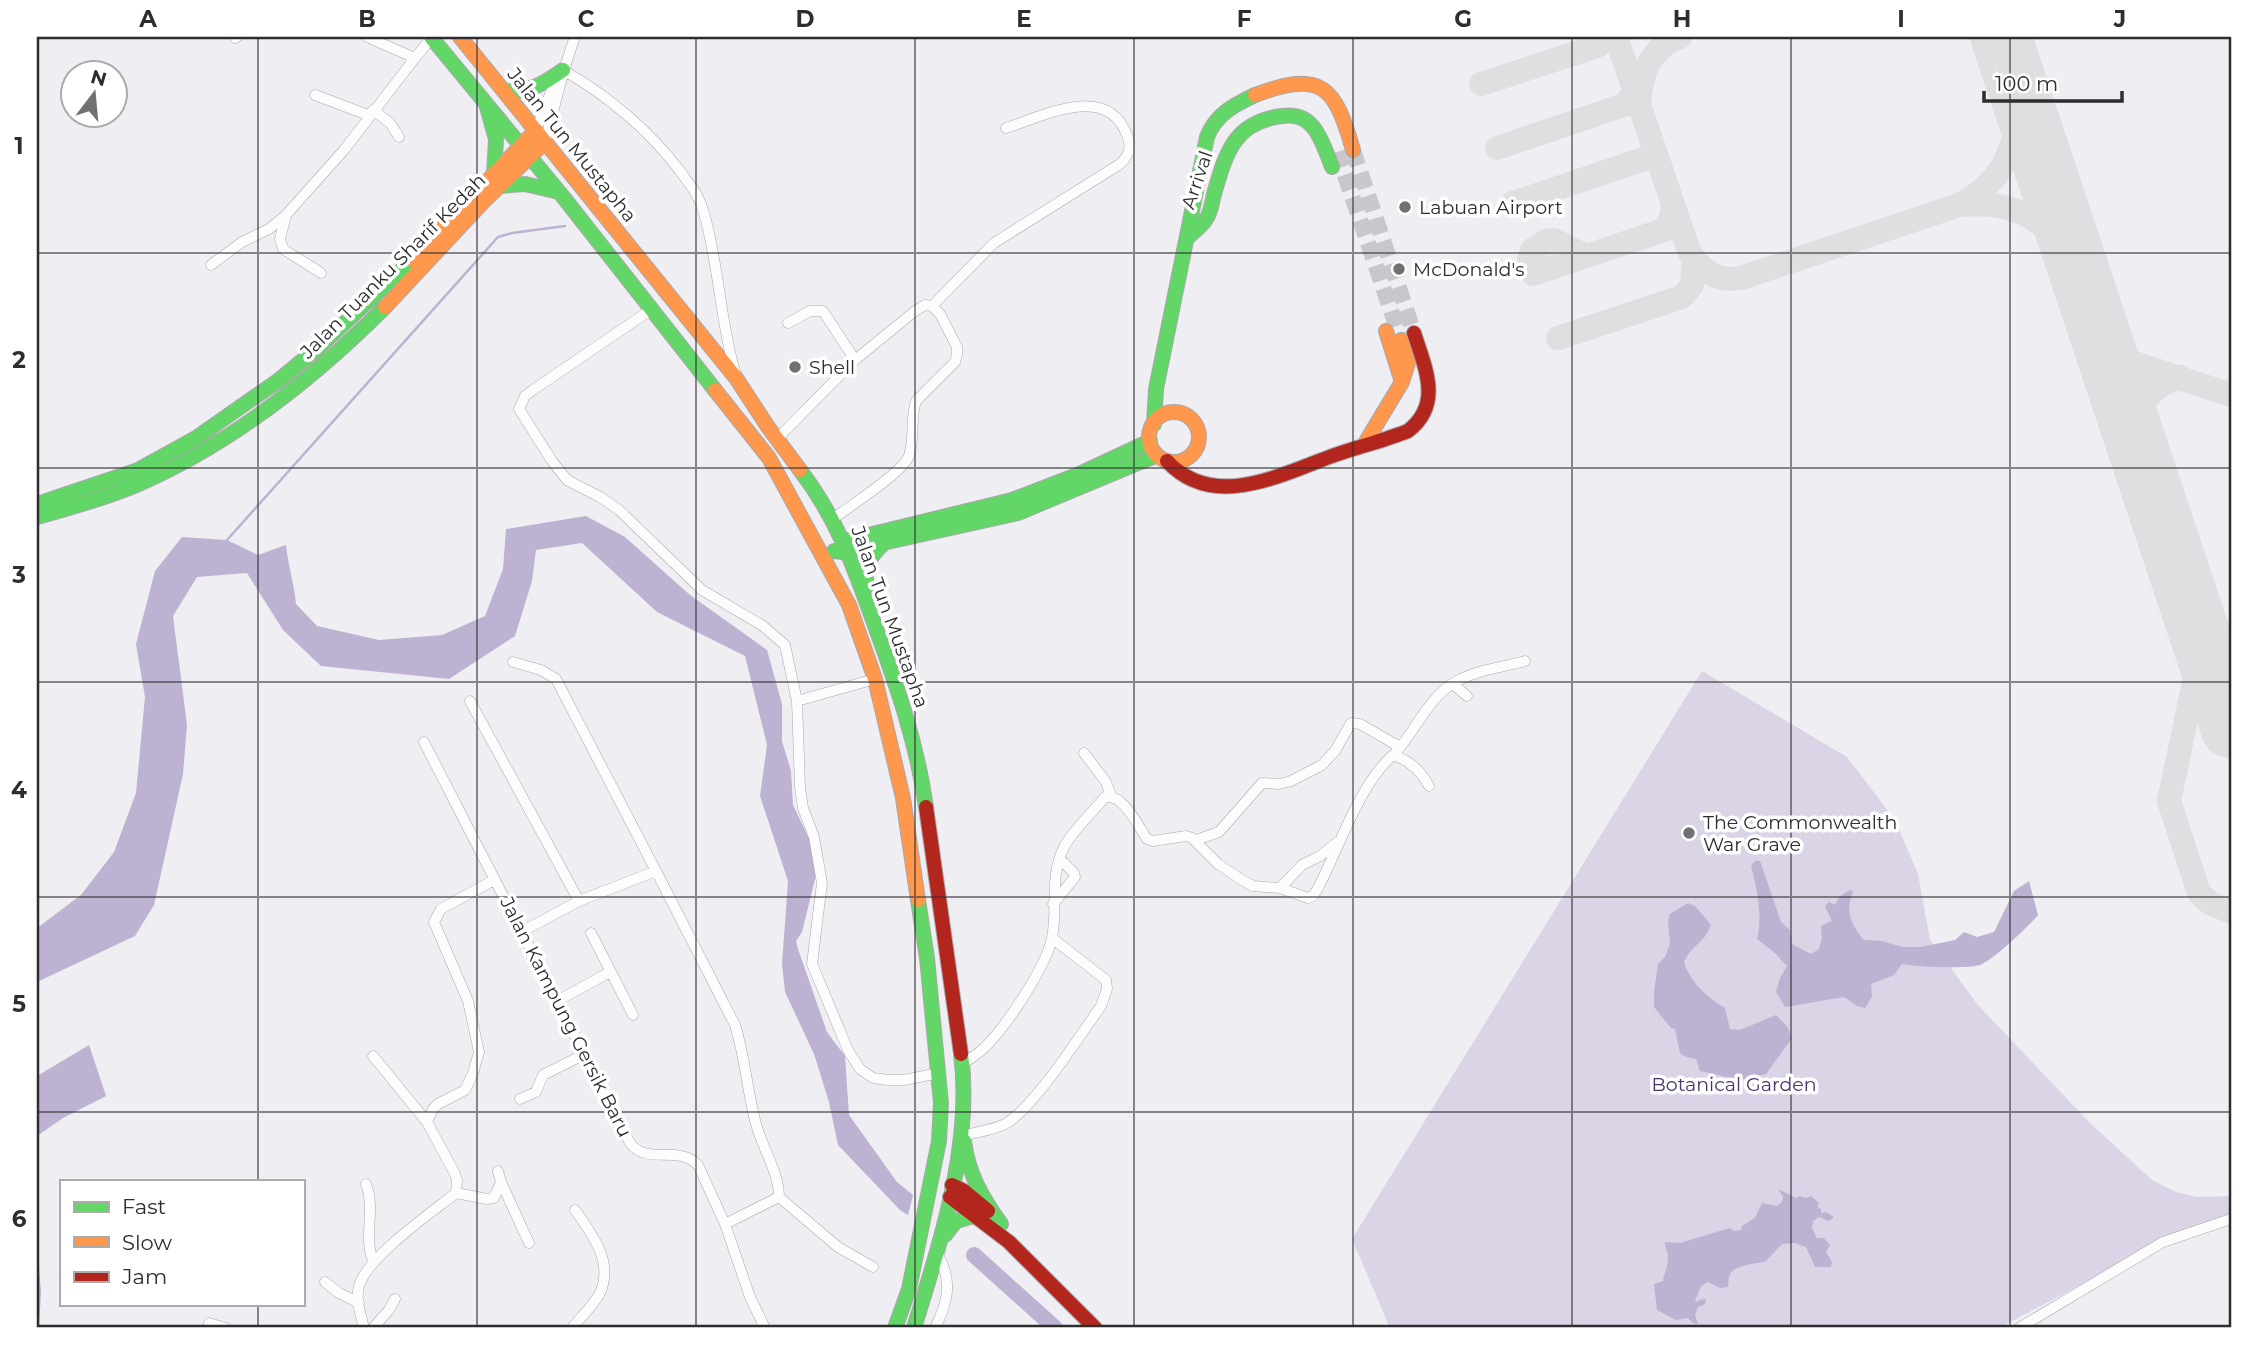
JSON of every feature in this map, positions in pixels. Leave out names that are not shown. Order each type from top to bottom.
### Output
[{"type":"main road","points":[[431,37],[485,99],[842,548],[849,605]]},
{"type":"main road","name":"Jalan Tun Mustapha","points":[[460,37],[736,378],[818,494],[881,641],[911,730],[923,785],[962,1064],[963,1118],[943,1237],[914,1328]]},
{"type":"main road","points":[[504,90],[524,93],[536,89],[563,70]]},
{"type":"main road","points":[[1353,150],[1337,103],[1321,87],[1304,82],[1234,105],[1221,114],[1209,132],[1156,389],[1150,441],[1173,468],[1193,480],[1213,486],[1230,487],[1258,482],[1408,431],[1418,426],[1424,418],[1430,397],[1407,337],[1408,363],[1402,382],[1364,445]]},
{"type":"main road","points":[[485,99],[496,139],[496,180],[525,184],[562,195]]},
{"type":"main road","name":"Arrival","points":[[1187,238],[1207,219],[1226,154],[1238,135],[1258,121],[1293,114],[1304,117],[1335,160]]},
{"type":"main road","name":"Jalan Tuanku Sharif Kedah","points":[[37,517],[65,510],[162,474],[214,447],[268,411],[371,320],[496,180],[521,145],[536,130]]},
{"type":"main road","name":"Jalan Tuanku Sharif Kedah","points":[[37,504],[114,480],[154,463],[197,439],[263,392],[323,345],[496,180],[531,157],[545,142]]},
{"type":"main road","points":[[1386,331],[1402,382]]},
{"type":"main road","points":[[818,494],[852,531],[884,537],[1018,513],[1162,458],[1176,462],[1191,456],[1199,441],[1196,425],[1191,418],[1175,413],[1167,414],[1154,424]]},
{"type":"main road","points":[[842,548],[1012,499],[1077,475],[1150,441]]},
{"type":"main road","points":[[769,458],[849,605],[875,679],[903,798],[928,958],[939,1073],[939,1170],[949,1192],[1030,1260]]},
{"type":"main road","points":[[881,641],[879,623],[866,586],[865,570],[870,555],[884,537]]},
{"type":"main road","points":[[963,1118],[966,1159],[975,1185],[1030,1260],[1095,1328]]},
{"type":"main road","points":[[909,1289],[939,1141]]},
{"type":"main road","points":[[949,1192],[964,1191],[1001,1224]]},
{"type":"main road","points":[[895,1328],[923,1258],[939,1208],[949,1192]]},
{"type":"main road","points":[[943,1237],[956,1221],[977,1215]]},
{"type":"street","points":[[367,37],[415,58]]},
{"type":"street","points":[[211,265],[242,242],[269,229],[286,215],[344,150],[370,112],[431,37]]},
{"type":"street","points":[[545,142],[561,87],[563,70],[575,37]]},
{"type":"street","points":[[536,130],[553,84],[563,70]]},
{"type":"street","points":[[563,70],[588,84],[645,129],[697,194],[704,211],[736,378]]},
{"type":"street","points":[[315,96],[370,112],[390,123],[400,137]]},
{"type":"street","points":[[932,306],[994,243],[1120,164],[1130,151],[1130,142],[1123,123],[1101,107],[1079,106],[1006,128]]},
{"type":"street","points":[[286,215],[280,239],[283,249],[321,273]]},
{"type":"street","points":[[777,439],[855,359],[915,311],[925,305],[932,306],[940,314],[957,347],[955,362],[916,401],[913,409],[912,443],[905,464],[837,516]]},
{"type":"street","points":[[652,309],[533,390],[525,397],[519,409],[567,480],[618,510],[702,590],[755,621],[785,645],[797,701],[803,807],[814,837],[822,883],[811,964],[848,1050],[860,1069],[873,1078],[888,1080],[912,1079],[939,1073]]},
{"type":"street","points":[[788,323],[810,311],[823,311],[855,359]]},
{"type":"street","points":[[513,662],[541,670],[556,679],[735,1025],[744,1052],[755,1122],[777,1181],[779,1197],[838,1247],[873,1267]]},
{"type":"street","points":[[962,1064],[984,1048],[1000,1029],[1044,959],[1052,938],[1053,905],[1064,847],[1105,797],[1111,796],[1121,801],[1147,839],[1153,841],[1186,836],[1196,840],[1218,864],[1253,886],[1280,888],[1305,898],[1312,897],[1372,779],[1432,703],[1453,684],[1483,672],[1525,662]]},
{"type":"street","points":[[797,701],[875,679]]},
{"type":"street","points":[[1453,684],[1466,696]]},
{"type":"street","points":[[470,701],[579,901]]},
{"type":"street","points":[[1196,840],[1219,832],[1262,783],[1291,781],[1322,765],[1335,751],[1352,723],[1360,724],[1396,751],[1424,776],[1429,786]]},
{"type":"street","name":"Jalan Kampung Gersik Baru","points":[[424,742],[634,1148],[652,1155],[676,1154],[691,1157],[698,1165],[725,1224],[750,1297],[765,1328]]},
{"type":"street","points":[[1084,753],[1107,782],[1111,796]]},
{"type":"street","points":[[1280,888],[1302,865],[1320,856],[1343,838]]},
{"type":"street","points":[[1053,905],[1075,877],[1060,859]]},
{"type":"street","points":[[521,932],[579,901],[656,871]]},
{"type":"street","points":[[427,1122],[438,1104],[464,1090],[473,1073],[479,1052],[468,1001],[434,922],[441,909],[494,880]]},
{"type":"street","points":[[591,933],[633,1015]]},
{"type":"street","points":[[964,1136],[1003,1125],[1015,1115],[1034,1096],[1101,1006],[1107,989],[1106,980],[1052,938]]},
{"type":"street","points":[[557,1001],[610,972]]},
{"type":"street","points":[[520,1099],[536,1092],[543,1075],[584,1055]]},
{"type":"street","points":[[364,1328],[359,1286],[373,1261],[456,1193],[457,1180],[427,1122],[373,1056]]},
{"type":"street","points":[[498,1171],[529,1243]]},
{"type":"street","points":[[456,1193],[494,1198],[501,1182]]},
{"type":"street","points":[[366,1184],[370,1208],[369,1244],[373,1261]]},
{"type":"street","points":[[725,1224],[779,1197]]},
{"type":"street","points":[[572,1328],[600,1292],[604,1271],[600,1247],[575,1210]]},
{"type":"street","points":[[2019,1328],[2163,1242],[2231,1219]]},
{"type":"street","points":[[935,1328],[945,1308],[948,1292],[945,1267],[938,1255]]},
{"type":"street","points":[[325,1282],[359,1303]]},
{"type":"street","points":[[373,1328],[389,1310],[394,1299]]},
{"type":"street","points":[[209,1323],[226,1328]]},
{"type":"green space","name":"Botanical Garden","points":[[1702,671],[1847,757],[1895,820],[1918,874],[1930,940],[1978,1005],[2090,1123],[2152,1180],[2176,1192],[2196,1197],[2231,1196],[2231,1217],[2185,1229],[1999,1328],[1390,1328],[1352,1239]]},
{"type":"shaded area","points":[[586,516],[625,537],[690,595],[767,650],[782,704],[782,741],[791,771],[793,805],[812,845],[816,875],[802,932],[796,941],[827,1032],[845,1056],[849,1115],[897,1182],[913,1195],[908,1215],[900,1210],[838,1145],[829,1102],[814,1054],[785,992],[782,964],[788,881],[760,796],[767,745],[745,656],[657,612],[582,543],[536,550],[532,581],[515,636],[449,679],[321,666],[283,630],[247,573],[197,577],[173,616],[187,725],[183,774],[154,905],[135,936],[37,982],[37,928],[81,895],[114,852],[136,793],[145,697],[136,644],[155,571],[182,537],[227,540],[258,555],[286,545],[296,604],[317,626],[379,640],[442,635],[485,616],[503,569],[506,529]]},
{"type":"shaded area","points":[[1755,861],[1760,861],[1781,922],[1790,930],[1792,944],[1811,954],[1819,949],[1821,926],[1832,921],[1825,906],[1829,902],[1835,905],[1839,897],[1850,890],[1853,892],[1851,918],[1864,940],[1882,941],[1902,947],[1921,947],[1955,940],[1964,932],[1977,937],[1994,932],[2014,891],[2029,881],[2038,915],[2019,935],[1980,965],[1941,967],[1902,964],[1894,975],[1871,984],[1872,997],[1865,1008],[1844,997],[1785,1007],[1776,992],[1787,966],[1757,939],[1759,912],[1751,866]]},
{"type":"shaded area","points":[[1688,903],[1695,906],[1711,925],[1684,962],[1690,976],[1700,988],[1725,1008],[1730,1029],[1740,1030],[1776,1015],[1787,1026],[1792,1038],[1766,1074],[1740,1080],[1700,1071],[1696,1059],[1680,1053],[1675,1029],[1671,1028],[1654,1007],[1658,964],[1665,957],[1670,944],[1670,914]]},
{"type":"shaded area","points":[[89,1045],[106,1096],[63,1118],[37,1136],[37,1076]]},
{"type":"shaded area","points":[[1778,1189],[1796,1198],[1811,1196],[1819,1203],[1817,1207],[1821,1209],[1821,1213],[1826,1212],[1834,1217],[1829,1221],[1819,1217],[1813,1221],[1812,1228],[1817,1238],[1824,1238],[1830,1245],[1826,1252],[1832,1262],[1831,1267],[1815,1267],[1806,1247],[1795,1243],[1782,1244],[1765,1262],[1746,1265],[1732,1271],[1728,1287],[1720,1288],[1708,1282],[1701,1286],[1695,1301],[1706,1299],[1695,1315],[1698,1324],[1688,1318],[1676,1320],[1657,1310],[1654,1284],[1663,1281],[1667,1267],[1665,1242],[1680,1243],[1730,1228],[1734,1231],[1741,1230],[1742,1226],[1755,1218],[1762,1203],[1777,1206],[1782,1202],[1783,1197]]},
{"type":"shaded area","points":[[37,1241],[41,1292],[39,1328],[37,1328]]},
{"type":"waterway","points":[[227,540],[498,237],[565,226]]},
{"type":"waterway","points":[[974,1255],[1055,1328]]},
{"type":"taxiway","points":[[1481,84],[1597,46],[1607,37]]},
{"type":"taxiway","points":[[1497,148],[1624,105],[1635,92],[1616,37]]},
{"type":"taxiway","points":[[1680,37],[1661,48],[1649,63],[1639,104],[1689,251],[1710,274],[1724,278],[1741,278],[1959,205],[1976,195],[1990,183],[2008,155],[2016,122],[2017,84]]},
{"type":"taxiway","points":[[1513,203],[1656,155]]},
{"type":"taxiway","points":[[1586,256],[1554,240],[1545,241],[1545,244],[1532,250],[1528,264],[1533,274],[1664,230],[1671,218],[1673,204]]},
{"type":"taxiway","points":[[1959,205],[2000,206],[2031,217],[2056,239],[2079,271]]},
{"type":"taxiway","points":[[1558,338],[1682,297],[1692,285],[1694,260]]},
{"type":"taxiway","points":[[2098,328],[2111,348],[2134,363],[2231,395]]},
{"type":"taxiway","points":[[2141,458],[2139,418],[2142,408],[2155,390],[2181,377]]},
{"type":"taxiway","points":[[2197,626],[2201,648],[2169,801],[2199,893],[2210,903],[2231,912]]},
{"type":"runway","points":[[2001,37],[2231,728]]},
{"type":"tunnel","points":[[1353,150],[1414,333]]},
{"type":"tunnel","points":[[1337,152],[1401,340]]},
{"type":"traffic: fast","points":[[431,37],[564,198],[715,390]]},
{"type":"traffic: fast","points":[[504,91],[521,91],[563,70]]},
{"type":"traffic: fast","points":[[1154,424],[1156,389],[1207,137],[1221,116],[1255,95]]},
{"type":"traffic: fast","points":[[487,107],[496,139],[494,174]]},
{"type":"traffic: fast","points":[[1187,238],[1208,217],[1223,165],[1234,142],[1253,125],[1282,116],[1302,118],[1316,130],[1332,167]]},
{"type":"traffic: fast","points":[[499,186],[525,184],[559,192]]},
{"type":"traffic: fast","points":[[37,504],[138,470],[196,438],[279,380],[319,347],[412,260]]},
{"type":"traffic: fast","points":[[37,517],[134,486],[203,451],[236,431],[299,385],[385,307]]},
{"type":"traffic: fast","points":[[844,541],[1012,500],[1077,475],[1150,441]]},
{"type":"traffic: fast","points":[[834,551],[842,552],[1018,513],[1157,455]]},
{"type":"traffic: fast","points":[[800,470],[835,525],[859,582],[905,714],[926,807]]},
{"type":"traffic: fast","points":[[867,586],[869,563],[883,544]]},
{"type":"traffic: fast","points":[[895,1328],[909,1289],[939,1141],[941,1103],[927,958],[918,900]]},
{"type":"traffic: fast","points":[[914,1328],[952,1193],[962,1123],[961,1054]]},
{"type":"traffic: fast","points":[[964,1141],[977,1185],[1001,1224]]},
{"type":"traffic: fast","points":[[945,1235],[956,1221],[977,1215]]},
{"type":"traffic: slow","points":[[460,37],[736,378],[800,470]]},
{"type":"traffic: slow","points":[[1255,95],[1296,84],[1322,89],[1340,111],[1353,150]]},
{"type":"traffic: slow","points":[[412,260],[536,130]]},
{"type":"traffic: slow","points":[[385,307],[483,202],[545,142]]},
{"type":"traffic: slow","points":[[1364,445],[1402,382],[1386,331]]},
{"type":"traffic: slow","points":[[1401,340],[1408,363],[1402,382]]},
{"type":"traffic: slow","points":[[715,390],[769,458],[849,605],[875,679],[903,798],[918,900]]},
{"type":"traffic: slow","points":[[1174,412],[1191,420],[1199,437],[1191,454],[1174,462],[1157,454],[1149,437],[1157,420],[1174,412]]},
{"type":"traffic: jam","points":[[1167,461],[1185,476],[1205,484],[1247,484],[1291,472],[1408,431],[1419,420],[1428,397],[1426,372],[1414,333]]},
{"type":"traffic: jam","points":[[926,807],[961,1054]]},
{"type":"traffic: jam","points":[[952,1185],[964,1191],[988,1211]]},
{"type":"traffic: jam","points":[[950,1197],[1009,1242],[1095,1328]]},
{"type":"place","name":"Labuan Airport","points":[[1405,207]]},
{"type":"place","name":"McDonald's","points":[[1399,269]]},
{"type":"place","name":"Shell","points":[[795,367]]},
{"type":"place","name":"The Commonwealth War Grave","points":[[1689,833]]}]
